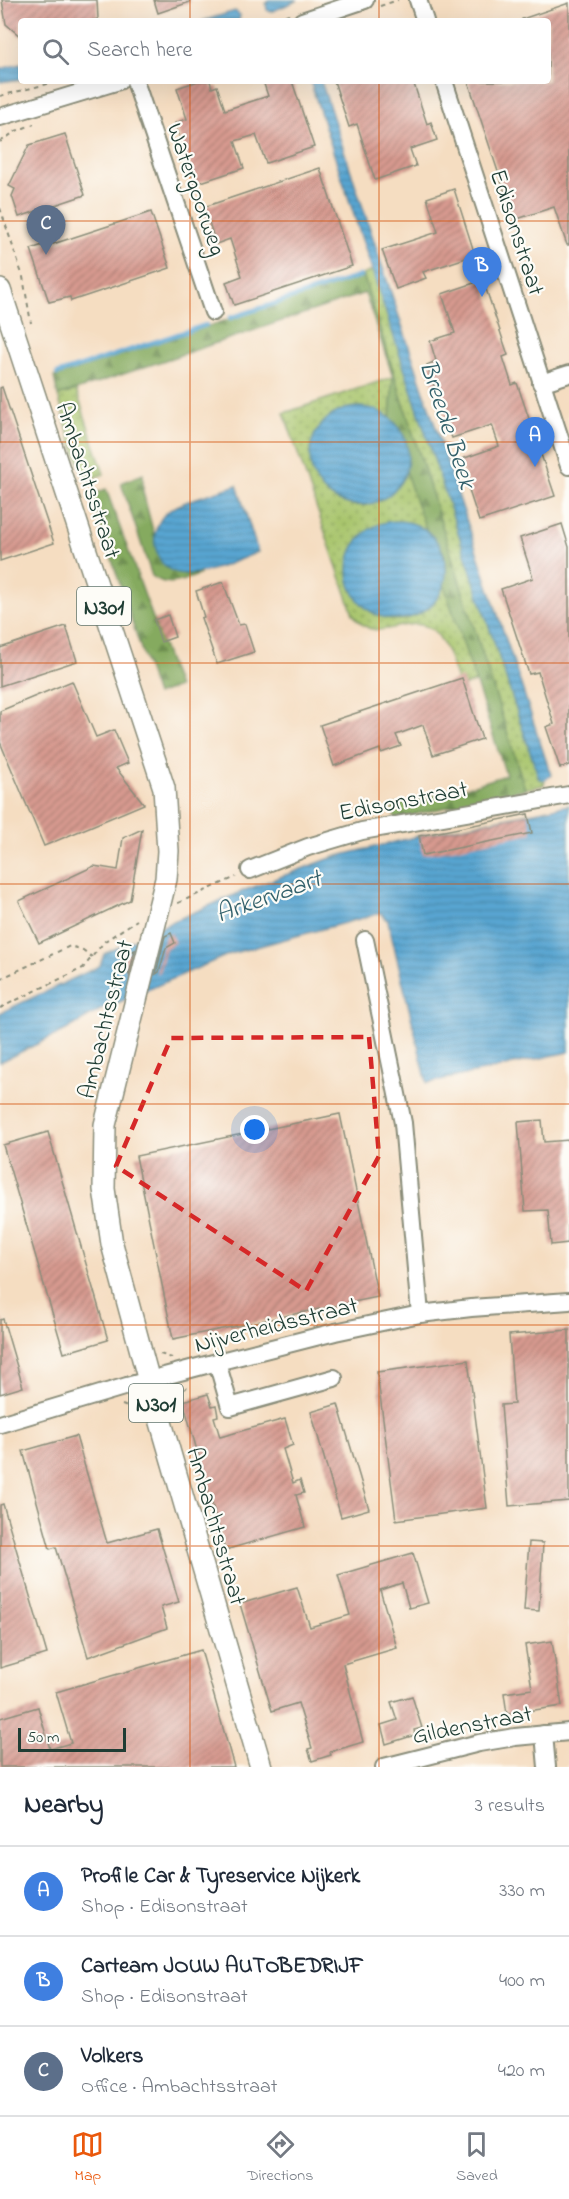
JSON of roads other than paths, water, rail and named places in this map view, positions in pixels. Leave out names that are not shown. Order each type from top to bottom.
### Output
[{"type":"main road","name":"Ambachtsstraat","points":[[0,290],[164,788],[168,850],[166,879],[105,1125],[104,1189],[112,1244],[149,1381],[261,1767]]},
{"type":"street","points":[[311,18],[365,0]]},
{"type":"street","points":[[418,0],[424,18]]},
{"type":"street","points":[[0,117],[109,84]]},
{"type":"street","name":"Watergoorweg","points":[[136,84],[213,312]]},
{"type":"street","name":"Edisonstraat","points":[[445,84],[569,466]]},
{"type":"street","points":[[542,383],[569,374]]},
{"type":"street","name":"Edisonstraat","points":[[250,870],[308,847],[362,831],[569,795]]},
{"type":"street","points":[[365,940],[403,1123],[420,1314]]},
{"type":"street","name":"Nijverheidsstraat","points":[[0,1424],[217,1362],[335,1332],[420,1314],[569,1301]]},
{"type":"street","points":[[217,1362],[230,1407],[334,1378]]},
{"type":"street","name":"Gildenstraat","points":[[384,1767],[479,1743],[569,1732]]},
{"type":"street","points":[[544,1734],[547,1767]]},
{"type":"water","points":[[269,0],[298,0],[271,12],[267,10],[266,3]]},
{"type":"water","points":[[235,11],[240,15],[240,18],[212,18]]},
{"type":"water","points":[[18,65],[18,79],[0,82],[0,69]]},
{"type":"water","points":[[311,84],[322,84],[551,775],[545,780],[539,779]]},
{"type":"water","points":[[359,407],[378,411],[393,422],[404,437],[408,456],[404,475],[393,490],[378,501],[359,505],[340,501],[325,490],[314,475],[310,456],[314,437],[325,422],[340,411]]},
{"type":"water","points":[[237,485],[258,552],[199,573],[184,574],[171,570],[161,561],[155,545],[156,531],[164,515],[181,504]]},
{"type":"water","points":[[397,521],[416,525],[432,535],[442,551],[446,570],[442,589],[432,605],[416,615],[397,619],[378,615],[362,605],[352,589],[348,570],[352,551],[362,535],[378,525]]},
{"type":"water","name":"Arkervaart","points":[[569,805],[569,1052],[427,1083],[388,921],[381,913],[230,954],[117,1003],[112,1003],[66,1030],[0,1062],[0,1013],[100,966],[104,954],[174,921],[248,889],[334,857],[423,835]]},
{"type":"waterway","points":[[230,318],[360,276]]},
{"type":"waterway","points":[[57,374],[206,325]]},
{"type":"place","name":"Volkers","points":[[46,255]]},
{"type":"place","name":"Carteam JOUW AUTOBEDRIJF","points":[[482,297]]},
{"type":"place","name":"Profile Car & Tyreservice Nijkerk","points":[[535,467]]},
{"type":"water label","name":"Breede Beek","points":[[449,424]]}]
